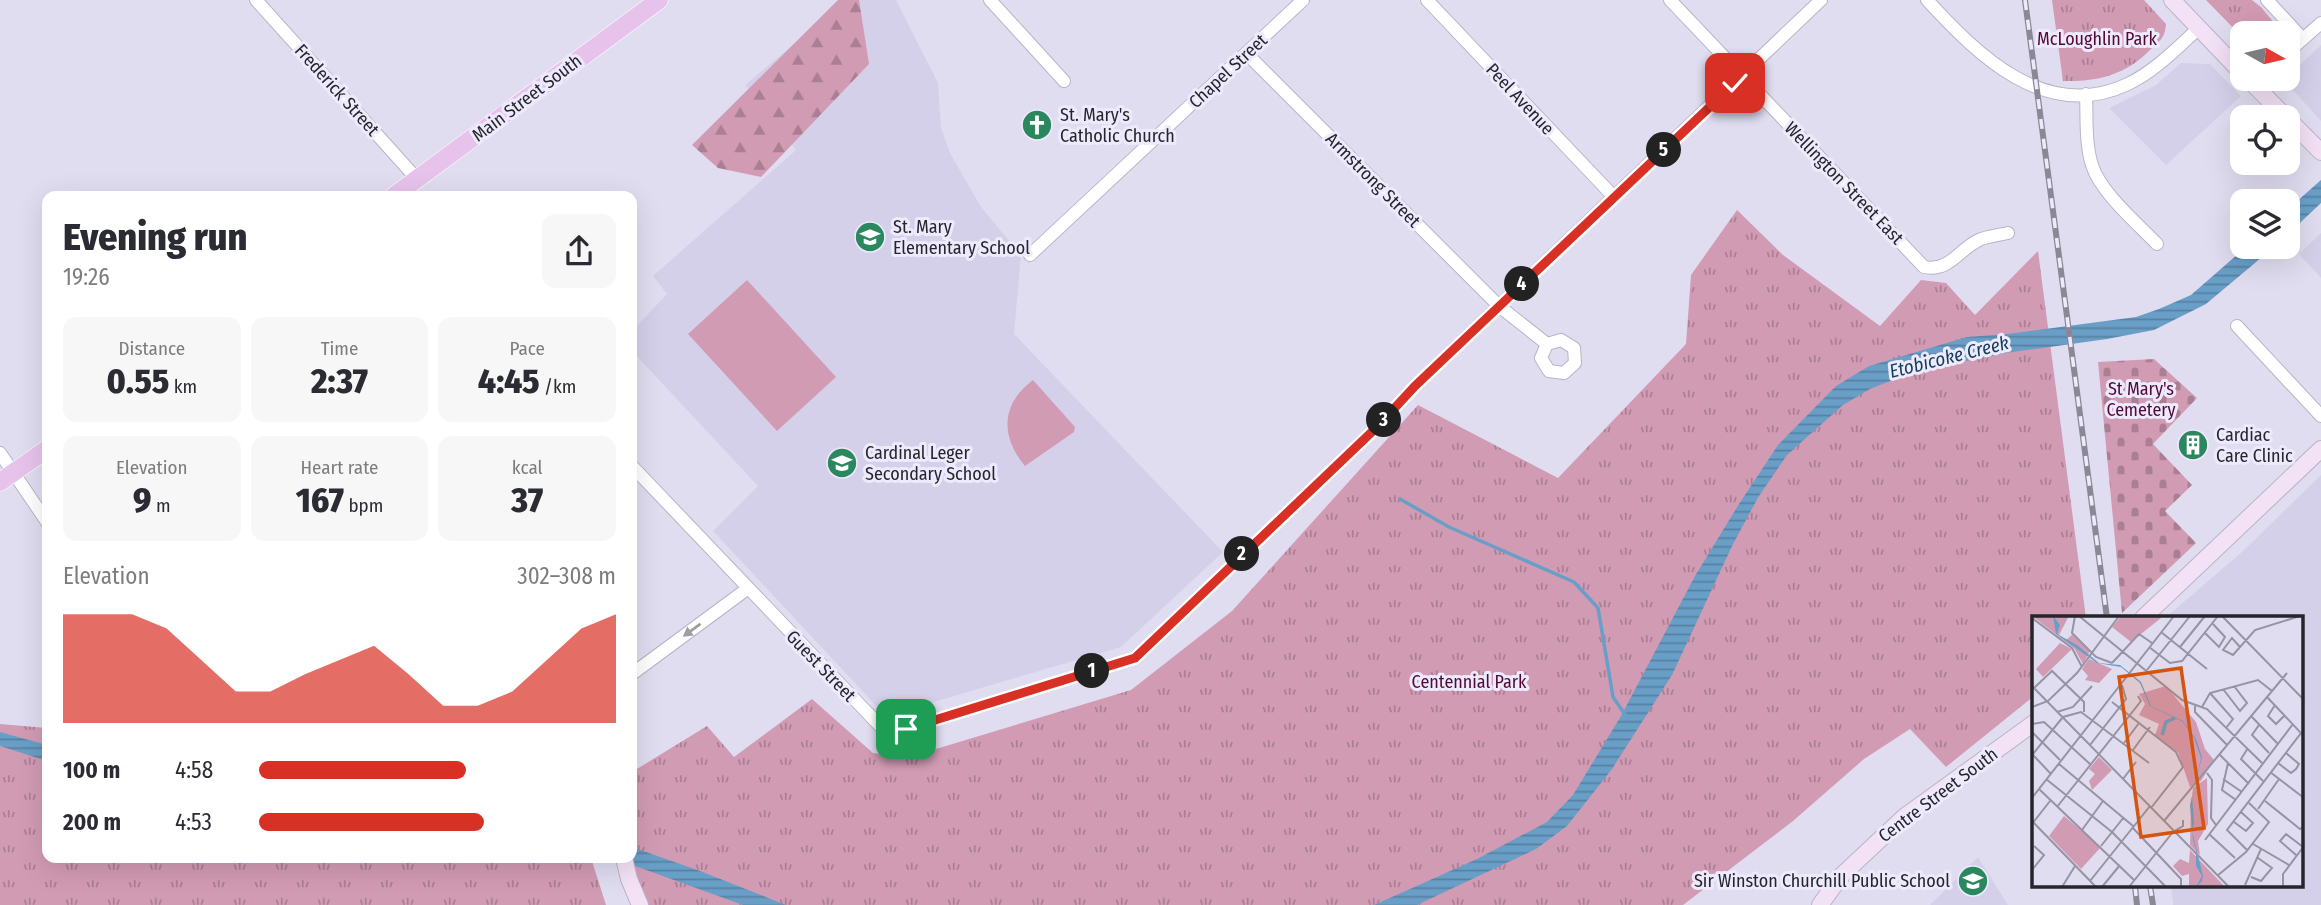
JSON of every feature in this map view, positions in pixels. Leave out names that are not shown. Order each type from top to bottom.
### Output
[{"type":"main road","name":"Main Street South","points":[[401,191],[659,0]]},
{"type":"main road","points":[[7,477],[42,452]]},
{"type":"street","name":"Frederick Street","points":[[256,0],[417,179]]},
{"type":"street","points":[[990,0],[1064,81]]},
{"type":"street","name":"Chapel Street","points":[[1030,255],[1303,0]]},
{"type":"street","name":"Peel Avenue","points":[[1427,0],[1614,197]]},
{"type":"street","name":"Wellington Street East","points":[[1670,0],[1924,267],[1934,269],[1950,263],[1979,240],[2008,233]]},
{"type":"street","name":"Guest Street","points":[[637,471],[880,726],[906,729],[1135,658],[1377,427],[1415,386],[1821,0]]},
{"type":"street","points":[[1927,0],[1966,42],[1991,63],[2020,81],[2060,93],[2086,94],[2111,90],[2137,78],[2148,72],[2199,28]]},
{"type":"street","points":[[2172,0],[2230,58]]},
{"type":"street","points":[[2267,0],[2303,39]]},
{"type":"street","points":[[2300,42],[2321,23]]},
{"type":"street","name":"Armstrong Street","points":[[1247,54],[1499,306],[1547,344]]},
{"type":"street","points":[[2262,91],[2275,105]]},
{"type":"street","points":[[2086,94],[2088,147],[2092,167],[2103,186],[2157,244]]},
{"type":"street","points":[[2300,131],[2321,152]]},
{"type":"street","points":[[2237,326],[2321,415]]},
{"type":"street","points":[[2145,616],[2321,449]]},
{"type":"street","points":[[0,453],[7,477],[42,516]]},
{"type":"street","points":[[637,670],[747,589]]},
{"type":"street","name":"Centre Street South","points":[[1820,905],[1842,876],[1904,817],[2032,724]]},
{"type":"street","points":[[625,863],[640,905]]},
{"type":"shaded area","points":[[846,0],[896,0],[938,83],[941,128],[950,153],[981,207],[1021,255],[1014,334],[1223,552],[1121,647],[889,715],[882,712],[713,531],[758,486],[637,356],[637,326],[667,294],[653,276],[796,150],[745,85]]},
{"type":"shaded area","points":[[2321,45],[2321,121],[2294,91],[2300,91],[2300,65]]},
{"type":"shaded area","points":[[2181,63],[2210,64],[2230,85],[2230,91],[2236,91],[2241,96],[2166,165],[2109,108],[2156,85]]},
{"type":"shaded area","points":[[2321,233],[2321,278],[2300,255]]},
{"type":"shaded area","points":[[2321,475],[2321,905],[2173,905],[2171,888],[2304,888],[2304,616],[2167,616],[2242,552]]},
{"type":"shaded area","name":"Sir Winston Churchill Public School","points":[[1978,857],[2008,905],[1930,905]]},
{"type":"green space","points":[[838,0],[859,0],[869,64],[761,177],[718,168],[692,145]]},
{"type":"green space","name":"McLoughlin Park","points":[[2052,0],[2144,0],[2166,24],[2164,33],[2159,42],[2140,59],[2120,71],[2099,78],[2063,81]]},
{"type":"green space","points":[[2206,0],[2252,0],[2273,21],[2230,21],[2230,25]]},
{"type":"green space","name":"Centennial Park","points":[[1737,210],[1783,255],[1880,326],[1921,280],[1946,283],[1975,315],[2038,251],[2086,616],[2032,616],[2032,698],[1946,767],[1910,729],[1864,759],[1793,821],[1683,905],[644,905],[633,863],[637,863],[637,769],[707,726],[734,757],[812,699],[873,753],[906,758],[1131,690],[1232,611],[1418,405],[1558,478],[1686,344],[1691,275]]},
{"type":"green space","points":[[747,280],[836,377],[777,431],[688,334]]},
{"type":"green space","name":"St Mary's Cemetery","points":[[2154,359],[2197,398],[2153,444],[2192,485],[2165,511],[2196,543],[2122,613],[2098,362]]},
{"type":"green space","points":[[1033,380],[1075,427],[1074,432],[1025,466],[1011,443],[1008,421],[1015,399]]},
{"type":"green space","points":[[0,724],[42,728],[42,863],[593,863],[606,905],[0,905]]},
{"type":"water","points":[[2321,180],[2321,203],[2300,223],[2300,199]]},
{"type":"water","points":[[2232,259],[2260,259],[2206,304],[2154,330],[1935,367],[1870,389],[1843,405],[1787,455],[1759,496],[1733,544],[1672,675],[1612,769],[1567,826],[1536,849],[1417,905],[1374,905],[1477,859],[1547,822],[1573,795],[1621,716],[1695,576],[1739,504],[1778,445],[1836,386],[1869,366],[1967,337],[2136,317],[2191,295]]},
{"type":"water","points":[[0,732],[42,744],[42,759],[0,746]]},
{"type":"water","points":[[637,849],[786,905],[743,905],[627,863],[637,863]]},
{"type":"waterway","name":"Etobicoke Creek","points":[[1400,499],[1449,527],[1574,582],[1598,608],[1613,697],[1626,716]]},
{"type":"railway","points":[[2025,0],[2107,616]]},
{"type":"railway","points":[[2135,888],[2137,905]]},
{"type":"railway","points":[[2150,888],[2153,905]]},
{"type":"place","name":"St. Mary's Catholic Church","points":[[1037,125]]},
{"type":"place","name":"St. Mary Elementary School","points":[[870,237]]},
{"type":"place","name":"Cardiac Care Clinic","points":[[2193,445]]},
{"type":"place","name":"Cardinal Leger Secondary School","points":[[842,463]]},
{"type":"place","name":"Sir Winston Churchill Public School","points":[[1973,881]]},
{"type":"route","points":[[906,729],[1135,658],[1377,427],[1415,386],[1735,83]]}]
